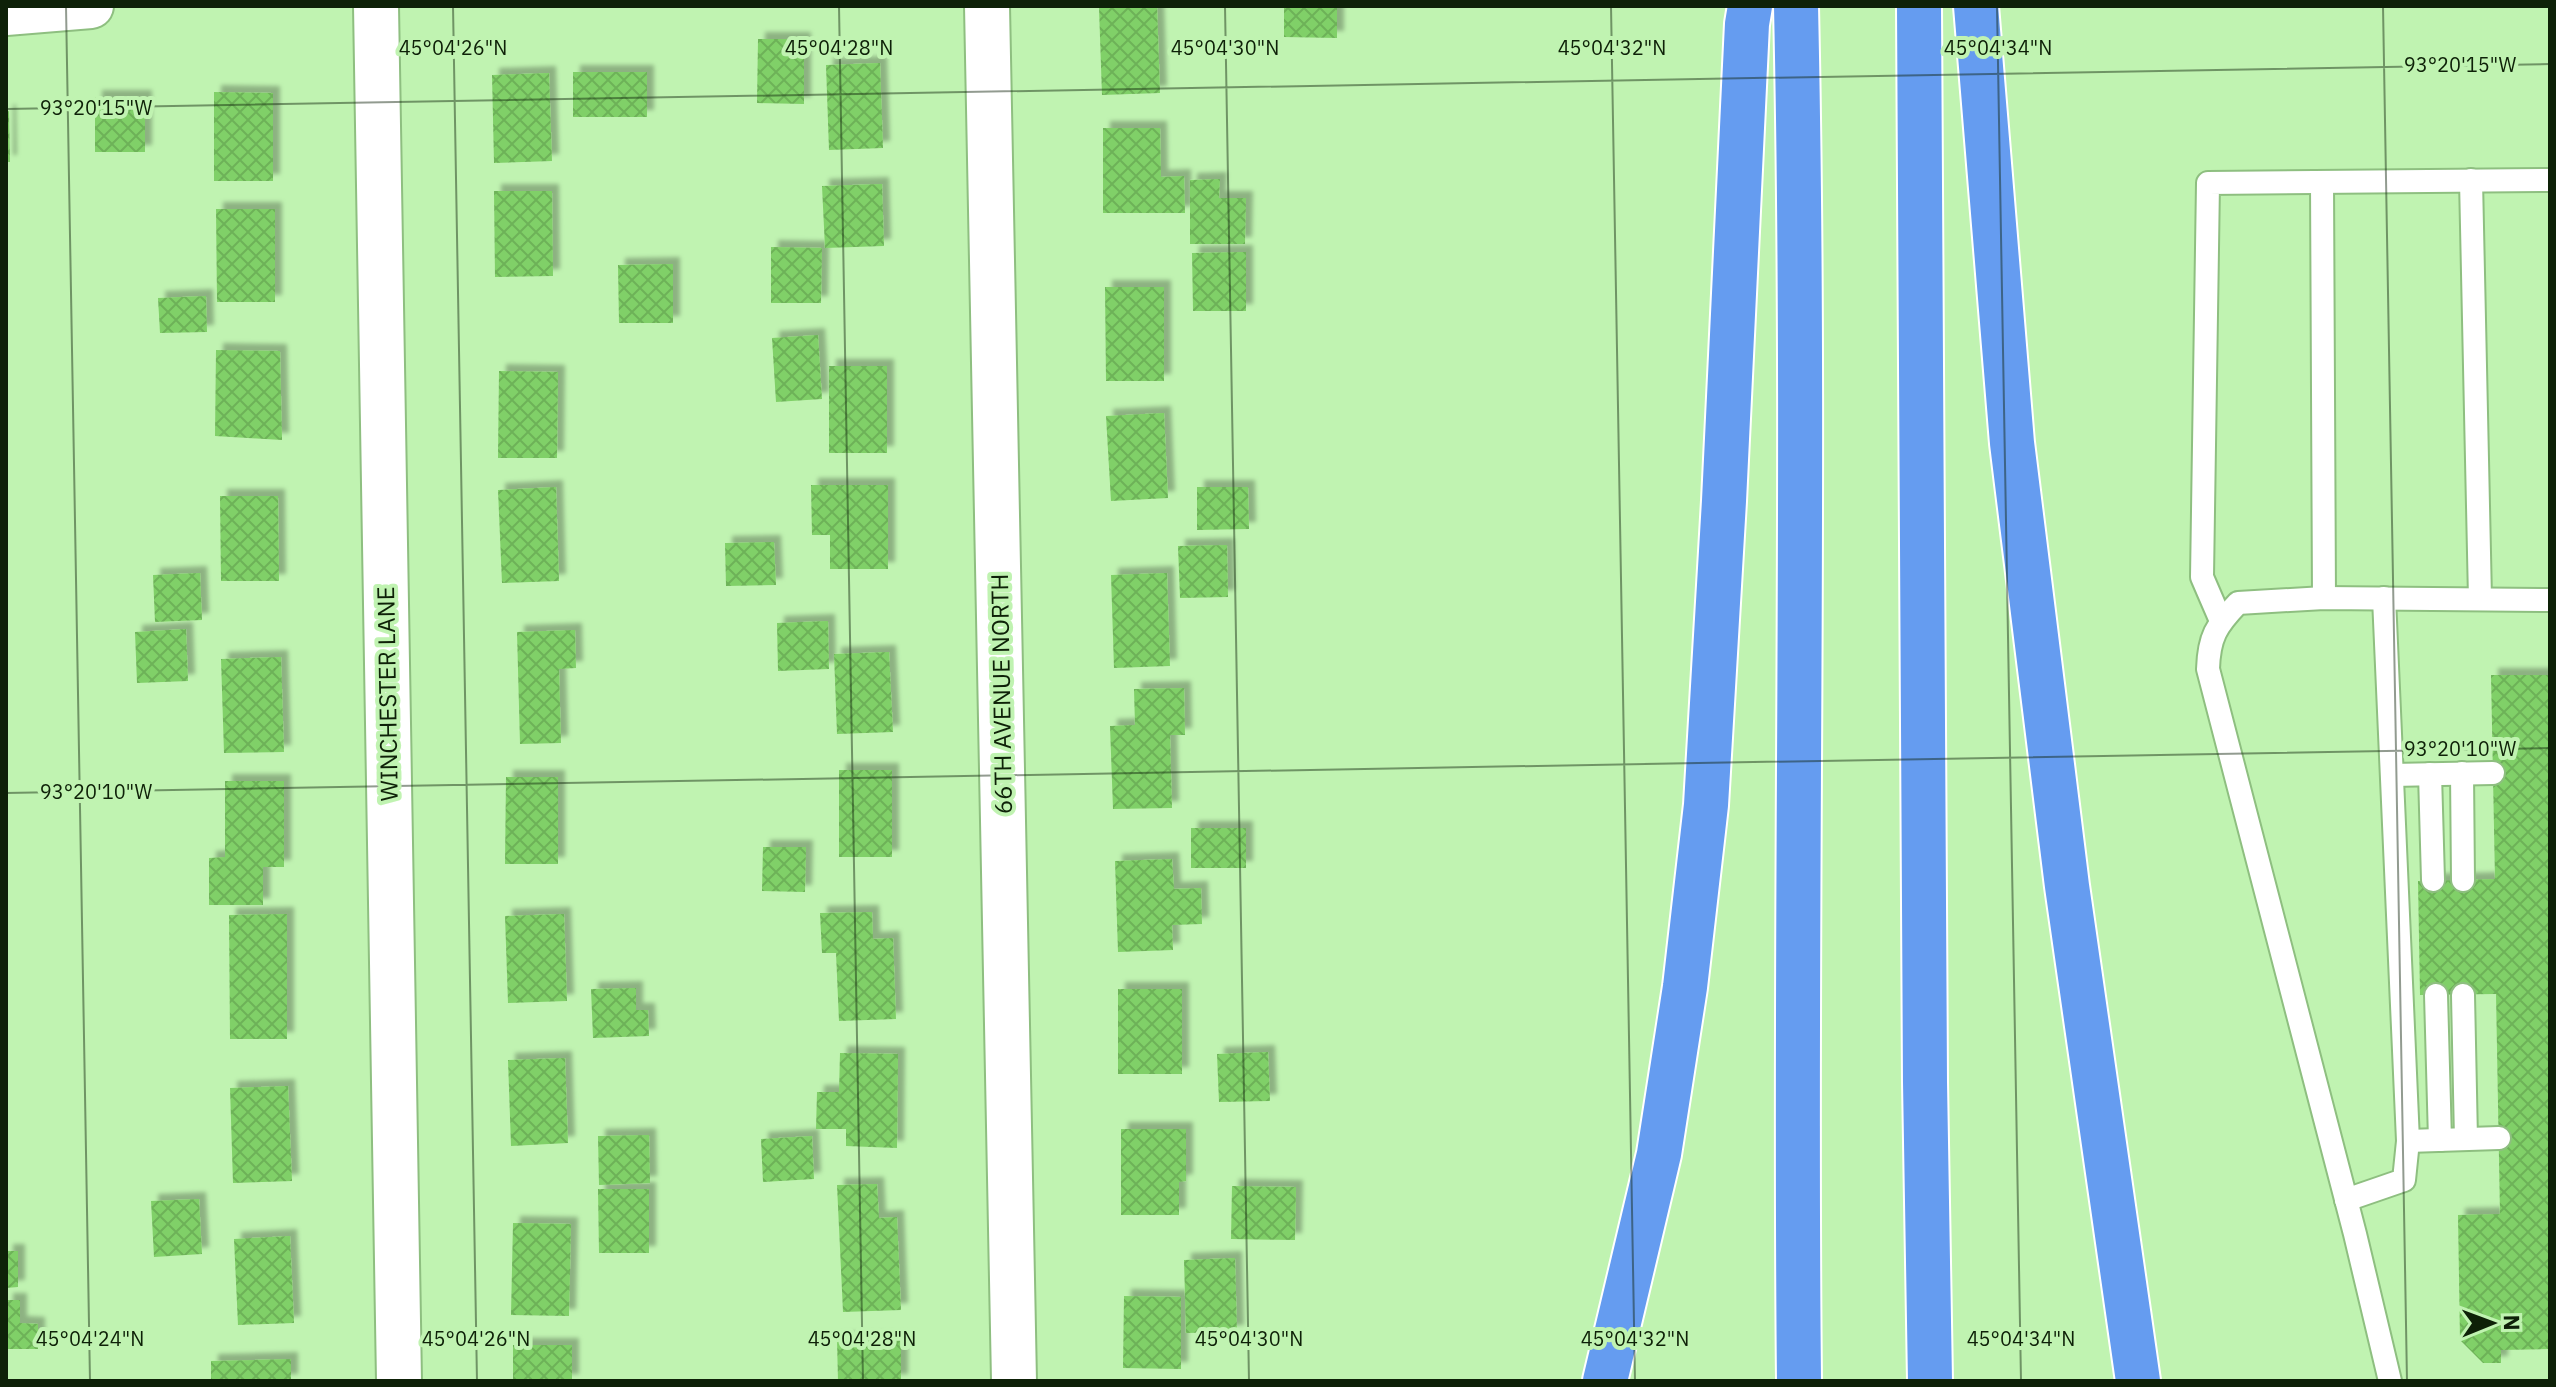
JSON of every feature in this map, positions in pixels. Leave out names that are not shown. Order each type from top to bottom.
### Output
[{"type":"highway","points":[[1605,1381],[1659,1154],[1683,1001],[1706,805],[1750,6]]},
{"type":"highway","points":[[1796,6],[1800,172],[1796,1105],[1799,1381]]},
{"type":"highway","points":[[1919,6],[1925,1066],[1930,1381]]},
{"type":"highway","points":[[1976,6],[2012,443],[2067,886],[2138,1381]]},
{"type":"street","points":[[6,13],[91,6]]},
{"type":"street","name":"WINCHESTER LANE","points":[[376,6],[399,1381]]},
{"type":"street","name":"66TH AVENUE NORTH","points":[[987,6],[1014,1381]]},
{"type":"lane","points":[[2471,180],[2480,599]]},
{"type":"lane","points":[[2221,621],[2202,577],[2208,183],[2550,180]]},
{"type":"lane","points":[[2322,182],[2324,598]]},
{"type":"lane","points":[[2390,1381],[2208,669],[2209,643],[2221,621],[2238,603],[2324,598],[2550,600]]},
{"type":"lane","points":[[2346,1200],[2404,1180],[2408,1141],[2384,598]]},
{"type":"lane","points":[[2462,773],[2463,880]]},
{"type":"lane","points":[[2392,775],[2493,773]]},
{"type":"lane","points":[[2430,774],[2433,880]]},
{"type":"lane","points":[[2436,995],[2440,1140]]},
{"type":"lane","points":[[2463,995],[2466,1139]]},
{"type":"lane","points":[[2408,1141],[2499,1138]]},
{"type":"building","points":[[1157,6],[1160,93],[1102,95],[1099,8]]},
{"type":"building","points":[[1284,6],[1337,6],[1337,38],[1284,37]]},
{"type":"building","points":[[758,39],[804,39],[804,104],[757,103]]},
{"type":"building","points":[[880,63],[883,148],[829,150],[826,65]]},
{"type":"building","points":[[573,72],[647,72],[647,117],[573,117]]},
{"type":"building","points":[[549,73],[552,161],[494,163],[492,75]]},
{"type":"building","points":[[214,92],[273,93],[273,181],[214,181]]},
{"type":"building","points":[[95,97],[145,97],[145,152],[95,152]]},
{"type":"building","points":[[9,111],[10,162],[6,162],[6,112]]},
{"type":"building","points":[[1103,128],[1160,128],[1161,177],[1184,176],[1185,213],[1103,213]]},
{"type":"building","points":[[1220,179],[1219,198],[1246,198],[1245,244],[1190,244],[1190,180]]},
{"type":"building","points":[[882,184],[884,246],[825,248],[822,186]]},
{"type":"building","points":[[494,191],[552,191],[553,276],[495,277]]},
{"type":"building","points":[[216,209],[275,209],[275,302],[217,302]]},
{"type":"building","points":[[771,247],[822,248],[821,303],[771,303]]},
{"type":"building","points":[[1246,252],[1246,311],[1193,311],[1192,253]]},
{"type":"building","points":[[673,264],[673,323],[619,323],[618,265]]},
{"type":"building","points":[[1105,287],[1164,287],[1164,381],[1106,381]]},
{"type":"building","points":[[206,296],[207,332],[160,333],[158,298]]},
{"type":"building","points":[[818,335],[822,399],[776,402],[772,338]]},
{"type":"building","points":[[216,350],[280,351],[282,440],[215,436]]},
{"type":"building","points":[[829,366],[887,366],[887,453],[829,453]]},
{"type":"building","points":[[499,371],[558,372],[557,458],[498,458]]},
{"type":"building","points":[[1164,413],[1168,498],[1111,501],[1106,416]]},
{"type":"building","points":[[811,485],[888,485],[888,569],[830,569],[830,535],[812,535]]},
{"type":"building","points":[[556,487],[559,581],[502,583],[498,490]]},
{"type":"building","points":[[1197,487],[1248,487],[1249,529],[1197,530]]},
{"type":"building","points":[[220,496],[278,496],[279,581],[221,581]]},
{"type":"building","points":[[774,542],[776,585],[726,586],[725,543]]},
{"type":"building","points":[[1227,545],[1228,597],[1180,598],[1178,546]]},
{"type":"building","points":[[200,573],[202,620],[155,622],[153,575]]},
{"type":"building","points":[[1167,573],[1170,666],[1114,668],[1111,575]]},
{"type":"building","points":[[828,621],[829,669],[778,671],[777,623]]},
{"type":"building","points":[[186,629],[188,681],[137,683],[135,632]]},
{"type":"building","points":[[575,630],[576,668],[559,669],[561,743],[520,744],[517,632]]},
{"type":"building","points":[[889,652],[893,732],[837,734],[834,654]]},
{"type":"building","points":[[281,657],[284,752],[224,753],[221,659]]},
{"type":"building","points":[[2491,675],[2550,675],[2550,1349],[2501,1350],[2501,1363],[2483,1363],[2460,1340],[2458,1215],[2500,1214],[2496,994],[2420,995],[2418,881],[2495,879]]},
{"type":"building","points":[[1184,688],[1185,735],[1170,735],[1172,808],[1113,809],[1110,726],[1135,725],[1134,689]]},
{"type":"building","points":[[839,770],[892,770],[892,857],[839,857]]},
{"type":"building","points":[[506,777],[558,777],[558,864],[505,864]]},
{"type":"building","points":[[225,781],[284,781],[284,867],[263,867],[263,905],[209,905],[209,858],[225,857]]},
{"type":"building","points":[[1191,828],[1246,828],[1246,868],[1191,868]]},
{"type":"building","points":[[763,847],[806,847],[805,892],[762,891]]},
{"type":"building","points":[[1172,859],[1174,889],[1201,888],[1202,924],[1172,925],[1173,950],[1118,952],[1115,861]]},
{"type":"building","points":[[872,912],[873,939],[893,938],[896,1019],[839,1021],[836,953],[822,953],[820,913]]},
{"type":"building","points":[[287,914],[287,1039],[230,1039],[229,915]]},
{"type":"building","points":[[564,914],[567,1001],[508,1003],[505,916]]},
{"type":"building","points":[[636,988],[636,1010],[648,1010],[649,1036],[593,1038],[591,989]]},
{"type":"building","points":[[1118,989],[1182,989],[1182,1074],[1118,1074]]},
{"type":"building","points":[[1268,1052],[1270,1101],[1219,1102],[1217,1054]]},
{"type":"building","points":[[840,1053],[898,1054],[897,1148],[846,1146],[846,1129],[816,1129],[817,1092],[839,1092]]},
{"type":"building","points":[[565,1058],[568,1143],[511,1146],[508,1060]]},
{"type":"building","points":[[288,1086],[292,1181],[233,1183],[230,1088]]},
{"type":"building","points":[[1121,1129],[1186,1129],[1186,1181],[1179,1182],[1179,1215],[1121,1215]]},
{"type":"building","points":[[649,1135],[650,1183],[599,1185],[598,1136]]},
{"type":"building","points":[[812,1136],[814,1179],[763,1182],[761,1139]]},
{"type":"building","points":[[877,1184],[879,1218],[897,1217],[901,1310],[843,1312],[837,1185]]},
{"type":"building","points":[[1232,1186],[1296,1187],[1295,1240],[1231,1239]]},
{"type":"building","points":[[598,1189],[649,1189],[649,1253],[599,1253]]},
{"type":"building","points":[[199,1199],[202,1254],[154,1257],[151,1201]]},
{"type":"building","points":[[513,1223],[571,1224],[569,1316],[511,1315]]},
{"type":"building","points":[[290,1236],[294,1323],[238,1325],[234,1239]]},
{"type":"building","points":[[6,1251],[18,1251],[18,1287],[6,1288]]},
{"type":"building","points":[[1235,1258],[1237,1332],[1186,1333],[1184,1260]]},
{"type":"building","points":[[1124,1296],[1181,1297],[1181,1369],[1123,1368]]},
{"type":"building","points":[[6,1300],[20,1300],[20,1323],[38,1324],[38,1349],[6,1349]]},
{"type":"building","points":[[837,1339],[901,1339],[901,1381],[838,1381]]},
{"type":"building","points":[[513,1345],[572,1345],[572,1381],[513,1381]]},
{"type":"building","points":[[291,1359],[291,1381],[211,1381],[211,1361]]}]
